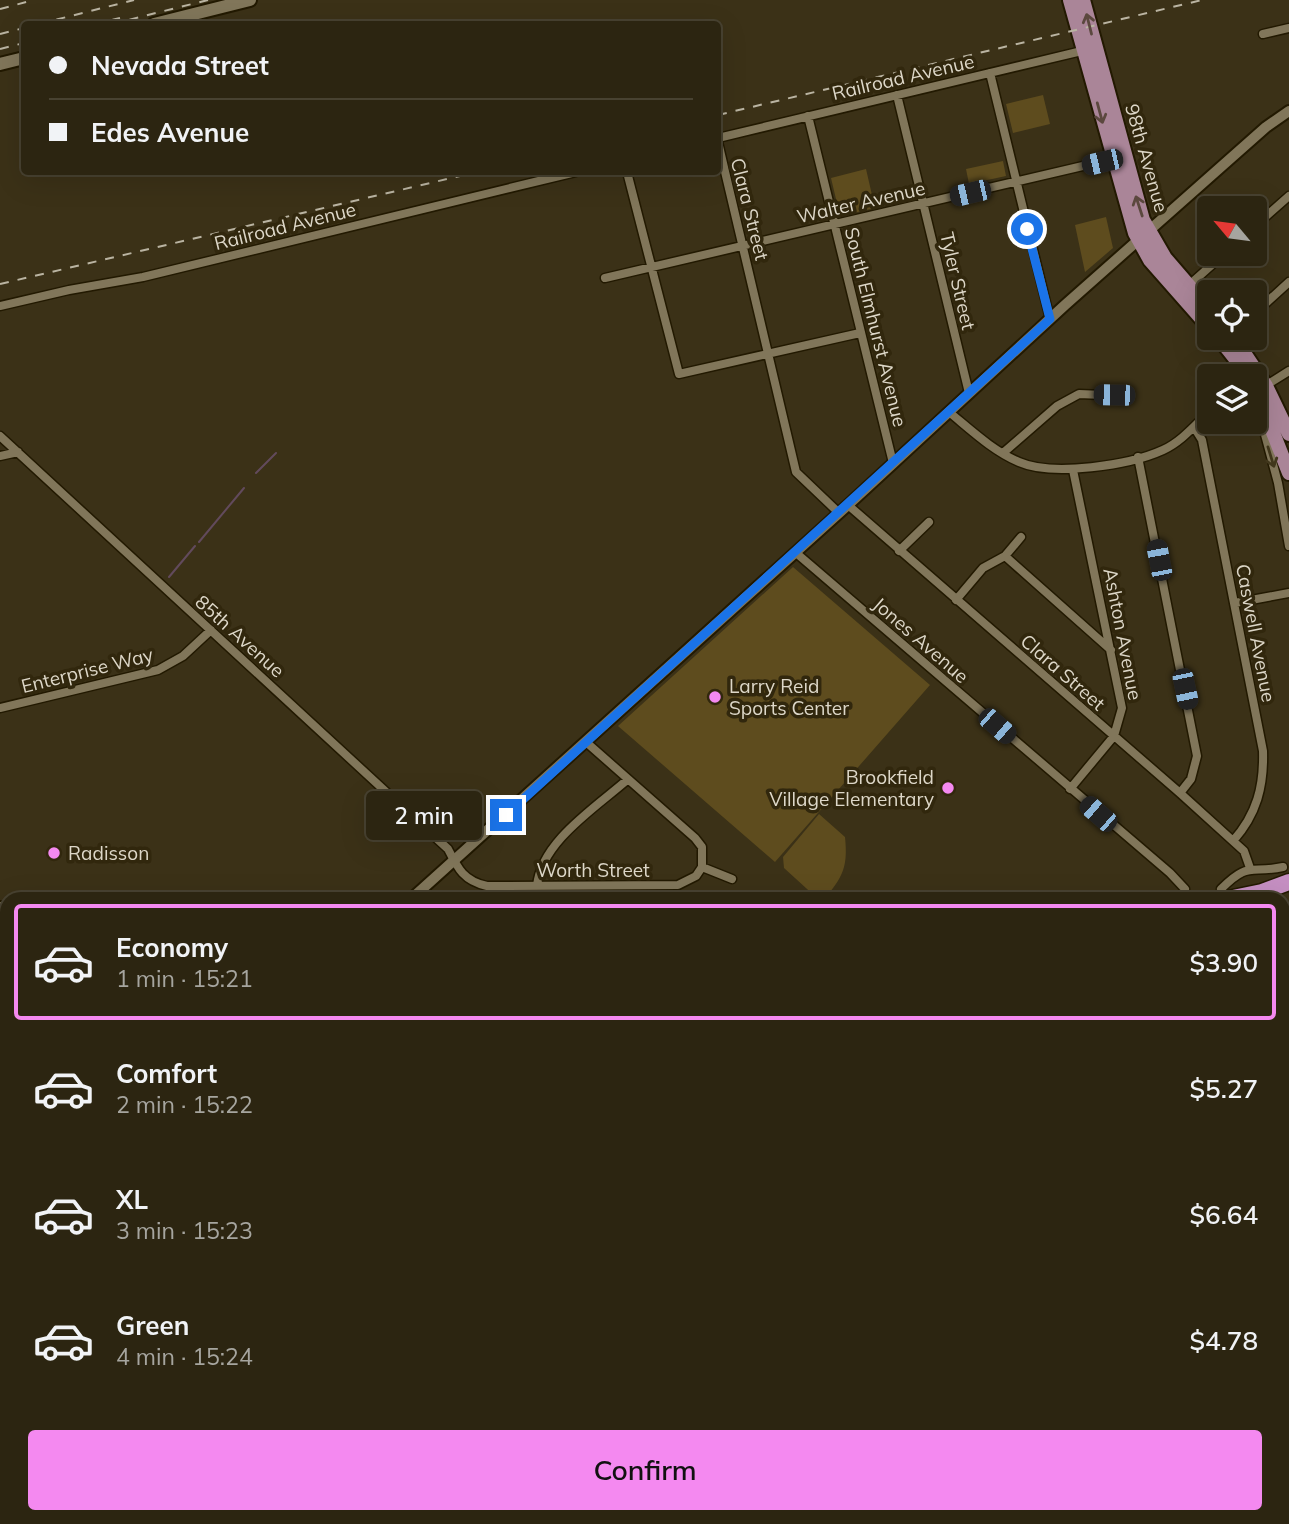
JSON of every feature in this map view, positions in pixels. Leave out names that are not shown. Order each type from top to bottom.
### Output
[{"type":"highway","points":[[1262,892],[1286,875]]},
{"type":"main road","points":[[166,21],[250,0]]},
{"type":"main road","name":"98th Avenue","points":[[1070,0],[1090,49]]},
{"type":"main road","name":"98th Avenue","points":[[1083,0],[1090,49],[1119,157],[1144,235],[1165,258],[1197,309]]},
{"type":"main road","points":[[0,64],[21,59]]},
{"type":"main road","name":"98th Avenue","points":[[1184,289],[1197,299]]},
{"type":"main road","points":[[1267,402],[1289,435]]},
{"type":"main road","points":[[1267,413],[1289,473]]},
{"type":"street","points":[[1263,34],[1289,28]]},
{"type":"street","name":"Railroad Avenue","points":[[721,139],[1090,49]]},
{"type":"street","points":[[990,73],[1050,319]]},
{"type":"street","name":"Tyler Street","points":[[897,95],[969,393]]},
{"type":"street","points":[[419,892],[1050,319],[1266,127],[1289,111]]},
{"type":"street","name":"South Elmhurst Avenue","points":[[808,116],[893,463]]},
{"type":"street","name":"Clara Street","points":[[721,153],[796,472],[839,513]]},
{"type":"street","name":"Walter Avenue","points":[[605,278],[1119,157]]},
{"type":"street","name":"Railroad Avenue","points":[[0,306],[154,275],[564,175]]},
{"type":"street","points":[[628,175],[679,374],[860,333]]},
{"type":"street","points":[[1267,215],[1289,196]]},
{"type":"street","points":[[1184,289],[1210,266]]},
{"type":"street","points":[[1267,302],[1289,282]]},
{"type":"street","points":[[1267,383],[1289,371]]},
{"type":"street","points":[[1003,453],[1057,406],[1079,394],[1127,396]]},
{"type":"street","points":[[949,412],[1003,453],[1041,469],[1073,470],[1163,450],[1197,423]]},
{"type":"street","name":"Caswell Avenue","points":[[1194,426],[1202,440],[1263,751],[1264,772],[1255,807],[1233,841]]},
{"type":"street","points":[[1264,434],[1278,483],[1289,546]]},
{"type":"street","name":"85th Avenue","points":[[0,436],[448,849],[454,862]]},
{"type":"street","points":[[0,456],[18,452]]},
{"type":"street","points":[[1138,457],[1197,756],[1191,779],[1180,793]]},
{"type":"street","name":"Ashton Avenue","points":[[1070,789],[1114,736],[1122,708],[1073,470]]},
{"type":"street","name":"Clara Street","points":[[848,505],[1180,793],[1244,851],[1250,868]]},
{"type":"street","points":[[899,551],[929,522]]},
{"type":"street","points":[[956,600],[982,568],[1005,556],[1021,537]]},
{"type":"street","name":"Jones Avenue","points":[[795,552],[1170,873],[1185,889]]},
{"type":"street","points":[[1005,556],[1111,650]]},
{"type":"street","points":[[1235,603],[1289,593]]},
{"type":"street","name":"Enterprise Way","points":[[0,708],[158,670],[183,656],[211,630]]},
{"type":"street","points":[[586,742],[695,838],[702,847],[702,867],[732,879]]},
{"type":"street","points":[[537,886],[541,865],[552,847],[627,780]]},
{"type":"street","name":"Worth Street","points":[[454,862],[459,872],[478,884],[537,886],[678,885],[696,876],[702,867]]},
{"type":"street","points":[[1223,892],[1237,873],[1250,868],[1286,875]]},
{"type":"shaded area","points":[[1043,95],[1050,124],[1013,133],[1006,104]]},
{"type":"shaded area","points":[[1003,161],[1006,176],[969,184],[966,169]]},
{"type":"shaded area","points":[[866,169],[875,208],[840,216],[831,178]]},
{"type":"shaded area","points":[[1106,217],[1113,248],[1085,272],[1075,225]]},
{"type":"shaded area","points":[[793,567],[930,685],[775,862],[618,726]]},
{"type":"shaded area","points":[[819,814],[845,837],[845,864],[830,892],[810,892],[784,868],[783,857]]},
{"type":"waterway","points":[[256,473],[276,453]]},
{"type":"waterway","points":[[199,542],[244,488]]},
{"type":"waterway","points":[[169,577],[195,546]]},
{"type":"railway","points":[[0,9],[34,0]]},
{"type":"railway","points":[[51,21],[134,0]]},
{"type":"railway","points":[[124,21],[208,0]]},
{"type":"railway","points":[[721,114],[1202,0]]},
{"type":"railway","points":[[108,21],[120,18]]},
{"type":"railway","points":[[0,34],[21,29]]},
{"type":"railway","points":[[0,49],[21,44]]},
{"type":"railway","points":[[0,284],[464,175]]},
{"type":"place","name":"Larry Reid Sports Center","points":[[715,697]]},
{"type":"place","name":"Brookfield Village Elementary","points":[[948,788]]},
{"type":"place","name":"Radisson","points":[[54,853]]},
{"type":"route","points":[[506,815],[1050,319],[1027,229]]}]
